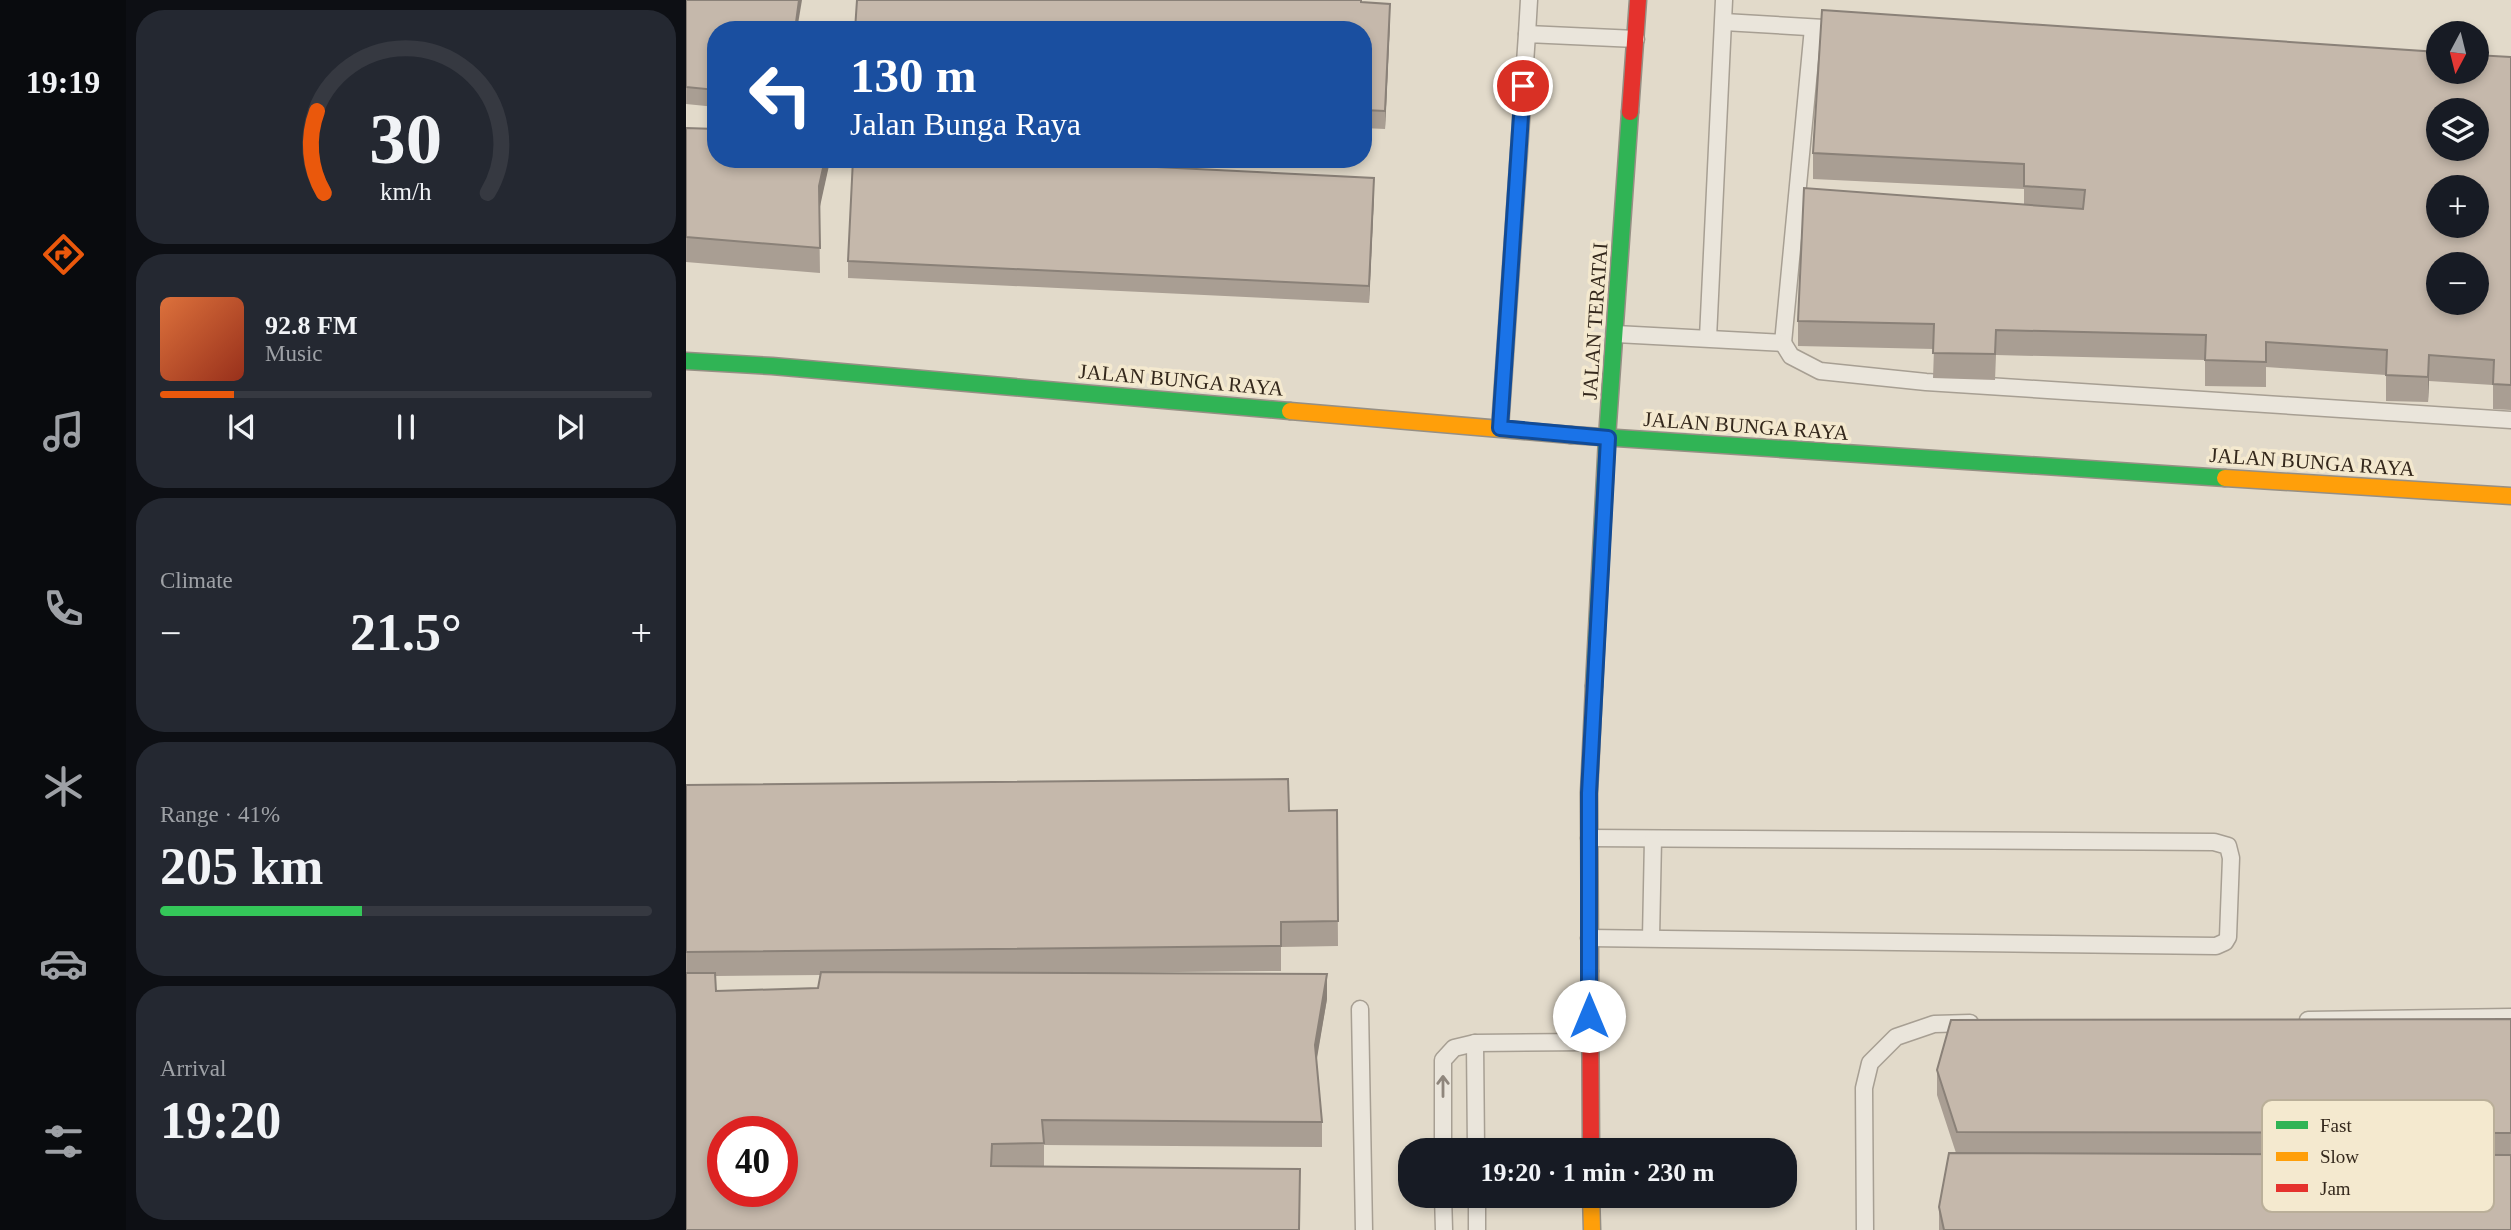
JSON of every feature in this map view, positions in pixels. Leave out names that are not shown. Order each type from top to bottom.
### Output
[{"type":"street","name":"JALAN TERATAI","points":[[1591,1138],[1589,793],[1608,438],[1638,0]]},
{"type":"street","name":"JALAN BUNGA RAYA","points":[[686,361],[772,366],[1608,438],[2511,496]]},
{"type":"street","points":[[1591,1208],[1592,1230]]},
{"type":"lane","points":[[1500,428],[1529,0]]},
{"type":"lane","points":[[1708,338],[1724,0]]},
{"type":"lane","points":[[1724,22],[1855,30]]},
{"type":"lane","points":[[1813,28],[1783,343],[1791,355],[1820,371],[1926,382],[2511,420]]},
{"type":"lane","points":[[1527,34],[1636,39]]},
{"type":"lane","points":[[1616,334],[1783,343]]},
{"type":"lane","points":[[1589,938],[2216,946],[2221,945],[2228,937],[2231,858],[2228,846],[2214,842],[1590,838]]},
{"type":"lane","points":[[1651,938],[1653,839]]},
{"type":"lane","points":[[1360,1009],[1364,1230]]},
{"type":"lane","points":[[2291,1020],[2511,1017]]},
{"type":"lane","points":[[1865,1230],[1864,1088],[1870,1063],[1896,1037],[1934,1024],[1989,1023]]},
{"type":"lane","points":[[1443,1138],[1443,1060],[1454,1048],[1475,1043],[1590,1042]]},
{"type":"lane","points":[[1475,1043],[1476,1138]]},
{"type":"lane","points":[[1443,1208],[1444,1230]]},
{"type":"lane","points":[[1477,1208],[1477,1230]]},
{"type":"building","points":[[686,0],[799,0],[796,21],[707,21],[707,89],[686,87]]},
{"type":"building","points":[[857,0],[1361,0],[1390,4],[1385,111],[1372,110],[1372,21],[856,21]]},
{"type":"building","points":[[1822,10],[2426,51],[2426,84],[2489,84],[2489,56],[2511,57],[2511,385],[2493,384],[2494,360],[2429,355],[2428,377],[2386,375],[2387,350],[2266,342],[2266,362],[2205,360],[2206,335],[1996,330],[1995,354],[1933,353],[1934,324],[1798,321],[1804,188],[2083,209],[2085,190],[2024,186],[2024,164],[1813,153]]},
{"type":"building","points":[[686,128],[707,129],[707,168],[823,168],[819,186],[820,248],[686,237]]},
{"type":"building","points":[[853,168],[1176,168],[1374,178],[1369,286],[848,261]]},
{"type":"building","points":[[1288,779],[1289,811],[1337,810],[1338,921],[1281,922],[1281,946],[686,952],[686,785]]},
{"type":"building","points":[[821,972],[1327,974],[1315,1045],[1322,1122],[1042,1120],[1044,1143],[992,1144],[991,1166],[1300,1169],[1299,1230],[686,1230],[686,973],[715,973],[716,991],[818,988]]},
{"type":"building","points":[[2511,1019],[2511,1133],[2494,1133],[2494,1100],[2262,1100],[2262,1133],[1957,1132],[1937,1070],[1951,1020]]},
{"type":"building","points":[[1949,1153],[2262,1154],[2262,1212],[2494,1212],[2494,1155],[2511,1155],[2511,1230],[1944,1230],[1939,1207]]},
{"type":"traffic: fast","points":[[1594,686],[1607,438],[1630,112]]},
{"type":"traffic: fast","points":[[686,361],[772,366],[1290,411]]},
{"type":"traffic: fast","points":[[1571,435],[2225,478]]},
{"type":"traffic: slow","points":[[1290,411],[1571,435]]},
{"type":"traffic: slow","points":[[2225,478],[2511,496]]},
{"type":"traffic: slow","points":[[1590,971],[1589,793],[1594,686]]},
{"type":"traffic: slow","points":[[1591,1208],[1592,1230]]},
{"type":"traffic: jam","points":[[1630,112],[1638,0]]},
{"type":"traffic: jam","points":[[1590,971],[1591,1138]]},
{"type":"route","points":[[1523,86],[1500,428],[1608,438],[1589,793],[1589,1016]]}]
